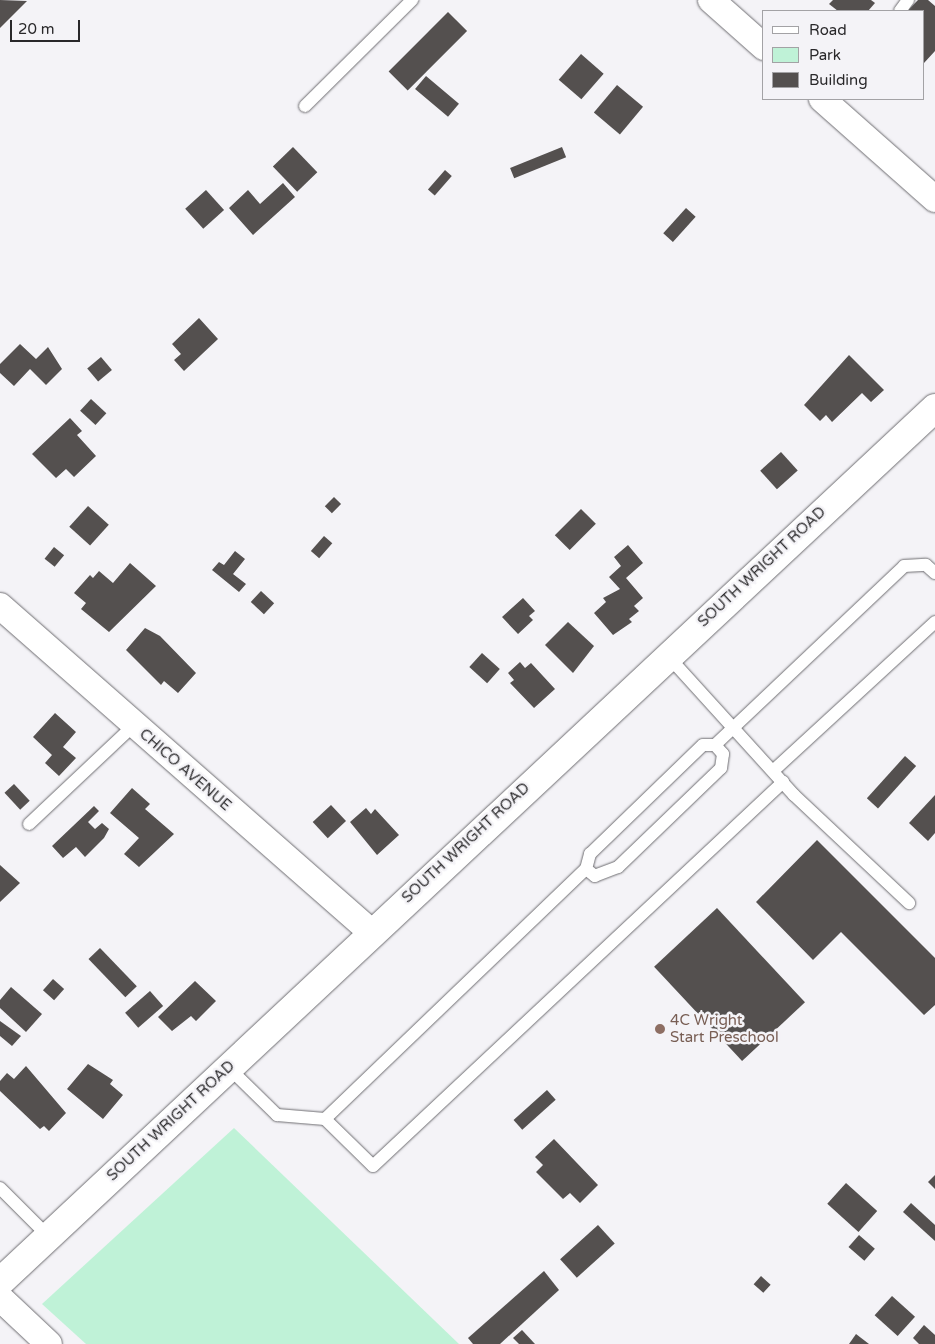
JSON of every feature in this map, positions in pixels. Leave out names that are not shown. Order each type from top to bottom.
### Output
[{"type":"main road","name":"SOUTH WRIGHT ROAD","points":[[0,1282],[371,932],[935,408]]},
{"type":"street","points":[[711,0],[762,45]]},
{"type":"street","points":[[823,100],[935,199]]},
{"type":"street","name":"CHICO AVENUE","points":[[0,606],[371,932]]},
{"type":"street","points":[[0,1298],[49,1344]]},
{"type":"lane","points":[[305,106],[412,0]]},
{"type":"lane","points":[[325,1119],[586,869],[590,854],[703,745],[715,745],[904,566],[926,565],[935,573]]},
{"type":"lane","points":[[773,771],[935,622]]},
{"type":"lane","points":[[668,655],[783,782],[909,903]]},
{"type":"lane","points":[[29,824],[134,725]]},
{"type":"lane","points":[[586,869],[596,876],[607,875],[721,768],[723,754],[715,745]]},
{"type":"lane","points":[[228,1067],[277,1115],[325,1119],[373,1166],[783,782]]},
{"type":"lane","points":[[0,1188],[49,1237]]},
{"type":"green space","points":[[234,1128],[459,1344],[86,1344],[42,1304]]},
{"type":"building","points":[[0,0],[27,1],[0,28]]},
{"type":"building","points":[[833,0],[871,0],[875,3],[869,10],[837,10],[829,4]]},
{"type":"building","points":[[918,0],[928,0],[935,6],[935,51],[925,62],[925,10],[908,10]]},
{"type":"building","points":[[448,12],[467,31],[408,90],[389,71]]},
{"type":"building","points":[[581,54],[604,74],[581,99],[559,80]]},
{"type":"building","points":[[426,76],[459,104],[448,117],[415,89]]},
{"type":"building","points":[[617,85],[643,107],[620,134],[594,113]]},
{"type":"building","points":[[293,147],[317,172],[297,192],[273,166]]},
{"type":"building","points":[[562,147],[566,157],[514,178],[510,168]]},
{"type":"building","points":[[445,170],[452,176],[435,196],[428,190]]},
{"type":"building","points":[[283,183],[295,197],[253,235],[229,208],[248,190],[260,204]]},
{"type":"building","points":[[206,190],[224,210],[203,229],[185,209]]},
{"type":"building","points":[[686,208],[696,217],[673,242],[663,233]]},
{"type":"building","points":[[199,318],[218,339],[184,371],[174,360],[181,354],[172,344]]},
{"type":"building","points":[[20,344],[36,359],[48,347],[62,369],[46,385],[30,369],[14,386],[0,373],[0,364]]},
{"type":"building","points":[[849,355],[884,390],[871,402],[862,393],[832,422],[826,415],[820,421],[804,405]]},
{"type":"building","points":[[101,357],[112,370],[98,382],[87,369]]},
{"type":"building","points":[[91,399],[106,413],[95,425],[80,411]]},
{"type":"building","points":[[70,418],[82,431],[77,435],[96,456],[74,477],[66,469],[56,478],[32,454]]},
{"type":"building","points":[[781,452],[798,471],[777,489],[760,471]]},
{"type":"building","points":[[334,497],[341,504],[332,513],[325,506]]},
{"type":"building","points":[[88,506],[109,525],[90,546],[69,527]]},
{"type":"building","points":[[581,509],[596,524],[570,550],[555,535]]},
{"type":"building","points":[[324,536],[332,543],[319,558],[311,551]]},
{"type":"building","points":[[628,545],[643,563],[626,578],[643,598],[634,606],[639,611],[629,619],[632,622],[613,635],[594,613],[606,602],[603,598],[620,589],[609,577],[621,566],[614,557]]},
{"type":"building","points":[[54,547],[64,555],[55,567],[45,559]]},
{"type":"building","points":[[235,551],[245,559],[233,574],[246,584],[239,592],[212,570],[219,562],[224,565]]},
{"type":"building","points":[[130,563],[156,586],[109,632],[81,609],[86,603],[74,593],[90,575],[93,578],[99,571],[113,583]]},
{"type":"building","points":[[261,591],[274,603],[264,614],[251,602]]},
{"type":"building","points":[[523,598],[535,611],[529,616],[533,620],[518,634],[502,617]]},
{"type":"building","points":[[568,622],[594,646],[573,673],[545,645]]},
{"type":"building","points":[[145,628],[160,636],[196,673],[178,693],[164,681],[161,685],[126,650]]},
{"type":"building","points":[[482,653],[500,669],[487,683],[469,667]]},
{"type":"building","points":[[520,662],[525,668],[531,663],[555,689],[534,708],[510,683],[514,680],[508,673]]},
{"type":"building","points":[[55,713],[76,732],[63,747],[76,758],[59,776],[45,763],[52,755],[33,737]]},
{"type":"building","points":[[905,756],[916,766],[878,808],[867,798]]},
{"type":"building","points":[[14,784],[30,801],[20,810],[4,793]]},
{"type":"building","points":[[132,788],[150,804],[145,809],[174,834],[139,867],[124,854],[139,838],[110,813]]},
{"type":"building","points":[[935,795],[935,833],[928,841],[909,823]]},
{"type":"building","points":[[331,805],[346,821],[328,838],[313,822]]},
{"type":"building","points":[[94,806],[99,811],[88,822],[95,829],[102,823],[109,829],[104,838],[85,857],[76,847],[63,858],[52,846]]},
{"type":"building","points":[[366,808],[371,814],[375,809],[399,835],[377,855],[350,822]]},
{"type":"building","points":[[817,840],[935,958],[935,1005],[924,1015],[841,932],[813,960],[756,902]]},
{"type":"building","points":[[0,865],[20,883],[0,902]]},
{"type":"building","points":[[717,908],[805,1002],[742,1061],[654,967]]},
{"type":"building","points":[[100,948],[137,986],[125,997],[88,959]]},
{"type":"building","points":[[53,979],[64,989],[54,1000],[43,990]]},
{"type":"building","points":[[195,981],[216,1001],[196,1021],[191,1016],[172,1031],[158,1017]]},
{"type":"building","points":[[11,987],[42,1014],[26,1032],[0,1008],[0,1000]]},
{"type":"building","points":[[150,991],[163,1006],[138,1028],[125,1013]]},
{"type":"building","points":[[0,1021],[21,1036],[12,1046],[0,1036]]},
{"type":"building","points":[[88,1064],[113,1080],[110,1084],[123,1095],[103,1119],[67,1089]]},
{"type":"building","points":[[26,1066],[66,1113],[49,1131],[44,1126],[40,1129],[0,1091],[0,1081],[7,1073],[14,1079]]},
{"type":"building","points":[[547,1090],[556,1100],[522,1130],[514,1120]]},
{"type":"building","points":[[554,1139],[598,1185],[580,1203],[570,1193],[563,1199],[536,1172],[543,1165],[535,1157]]},
{"type":"building","points":[[935,1175],[935,1189],[928,1182]]},
{"type":"building","points":[[846,1183],[877,1211],[858,1232],[827,1204]]},
{"type":"building","points":[[911,1203],[935,1225],[935,1241],[903,1212]]},
{"type":"building","points":[[598,1225],[615,1244],[577,1278],[560,1259]]},
{"type":"building","points":[[859,1235],[875,1249],[864,1261],[849,1247]]},
{"type":"building","points":[[544,1271],[559,1290],[500,1344],[473,1344],[468,1338]]},
{"type":"building","points":[[761,1276],[771,1285],[763,1293],[754,1284]]},
{"type":"building","points":[[892,1296],[915,1317],[898,1336],[875,1315]]},
{"type":"building","points":[[924,1325],[935,1335],[935,1344],[919,1344],[913,1338]]},
{"type":"building","points":[[522,1330],[535,1344],[519,1344],[513,1338]]},
{"type":"building","points":[[856,1334],[869,1344],[849,1344]]},
{"type":"place","name":"4C Wright Start Preschool","points":[[660,1029]]}]
